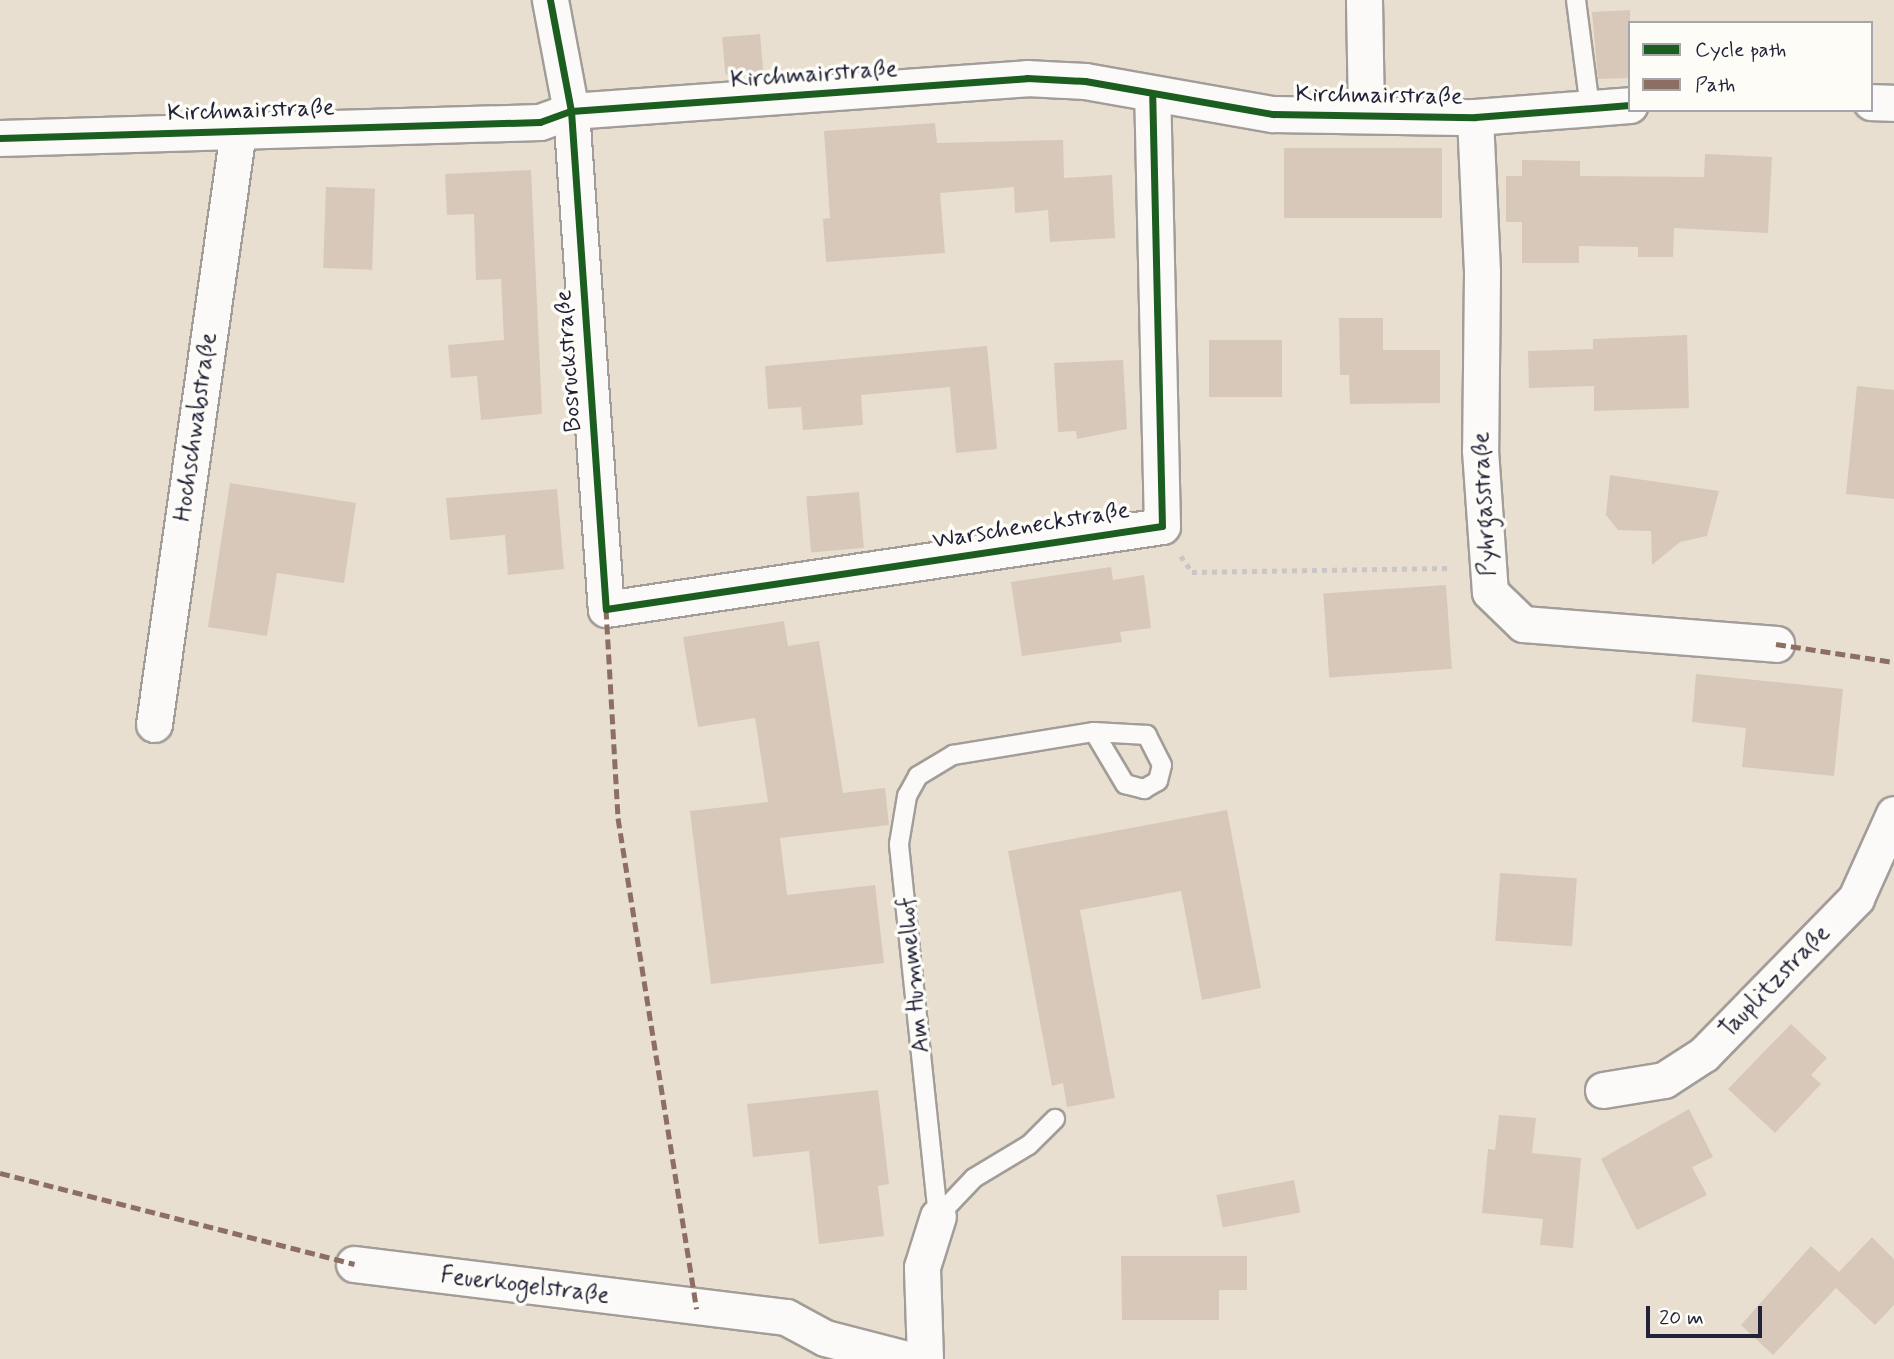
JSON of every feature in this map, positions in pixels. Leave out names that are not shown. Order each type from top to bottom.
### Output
[{"type":"street","name":"Bosruckstraße","points":[[550,0],[571,111],[606,609]]},
{"type":"street","points":[[1364,0],[1366,114]]},
{"type":"street","name":"Kirchmairstraße","points":[[0,138],[540,122],[571,111],[1027,78],[1085,80],[1152,97],[1273,114],[1475,117],[1628,105]]},
{"type":"street","name":"Warscheneckstraße","points":[[606,609],[1162,526],[1152,97]]},
{"type":"street","points":[[1873,102],[1894,103]]},
{"type":"street","name":"Pyhrgasstraße","points":[[1475,117],[1490,592],[1523,624],[1776,644]]},
{"type":"street","name":"Hochschwabstraße","points":[[154,724],[238,131]]},
{"type":"street","name":"Tauplitzstraße","points":[[1604,1090],[1664,1080],[1704,1054],[1856,898],[1894,814]]},
{"type":"street","name":"Am Hummelhof","points":[[925,1359],[922,1267],[938,1216]]},
{"type":"street","name":"Feuerkogelstraße","points":[[354,1264],[697,1309],[786,1317],[825,1338],[906,1359]]},
{"type":"lane","points":[[1576,0],[1590,108]]},
{"type":"lane","name":"Am Hummelhof","points":[[938,1216],[900,844],[906,796],[918,776],[953,755],[1094,732]]},
{"type":"lane","points":[[938,1216],[974,1178],[1029,1145],[1055,1119]]},
{"type":"path","points":[[1162,526],[1192,572],[1488,567]]},
{"type":"building","points":[[1630,10],[1628,78],[1598,79],[1592,12]]},
{"type":"building","points":[[760,34],[763,71],[725,74],[722,37]]},
{"type":"building","points":[[935,123],[937,143],[1063,140],[1064,178],[1112,175],[1115,238],[1050,242],[1048,210],[1015,213],[1014,187],[940,193],[945,253],[826,262],[823,219],[830,218],[824,131]]},
{"type":"building","points":[[1284,148],[1442,148],[1442,218],[1284,218]]},
{"type":"building","points":[[1705,154],[1772,157],[1768,233],[1674,228],[1673,257],[1638,257],[1638,247],[1579,246],[1579,263],[1522,263],[1522,222],[1506,222],[1506,176],[1522,176],[1522,160],[1580,161],[1580,176],[1704,177]]},
{"type":"building","points":[[531,170],[542,414],[481,420],[477,376],[451,378],[448,345],[504,340],[501,279],[476,280],[474,214],[447,215],[445,174]]},
{"type":"building","points":[[326,187],[375,189],[372,270],[323,268]]},
{"type":"building","points":[[1339,318],[1383,318],[1383,350],[1440,350],[1440,403],[1350,404],[1349,375],[1340,375]]},
{"type":"building","points":[[1687,335],[1689,408],[1594,411],[1594,386],[1529,388],[1528,351],[1593,349],[1593,339]]},
{"type":"building","points":[[1209,340],[1282,340],[1282,397],[1209,397]]},
{"type":"building","points":[[987,346],[997,449],[956,453],[950,387],[861,395],[863,425],[803,430],[801,407],[768,409],[765,366]]},
{"type":"building","points":[[1123,360],[1127,429],[1077,439],[1076,431],[1058,432],[1054,363]]},
{"type":"building","points":[[1857,386],[1894,390],[1894,499],[1846,494]]},
{"type":"building","points":[[1610,475],[1719,491],[1707,536],[1680,542],[1652,565],[1651,531],[1618,530],[1606,515]]},
{"type":"building","points":[[230,483],[356,503],[344,583],[277,573],[267,636],[208,627]]},
{"type":"building","points":[[557,489],[564,569],[508,575],[505,535],[450,540],[446,498]]},
{"type":"building","points":[[859,492],[864,548],[811,552],[806,497]]},
{"type":"building","points":[[1111,567],[1113,580],[1144,575],[1151,628],[1120,632],[1122,642],[1022,656],[1011,582]]},
{"type":"building","points":[[1446,585],[1452,669],[1329,677],[1323,594]]},
{"type":"building","points":[[784,621],[788,646],[819,641],[843,793],[885,788],[889,825],[780,838],[787,895],[875,885],[884,963],[711,984],[690,811],[768,802],[755,718],[698,727],[683,637]]},
{"type":"building","points":[[1696,674],[1843,689],[1834,776],[1742,767],[1746,728],[1692,722]]},
{"type":"building","points":[[1227,810],[1261,988],[1202,1000],[1181,891],[1080,910],[1115,1098],[1067,1107],[1063,1083],[1052,1086],[1008,851]]},
{"type":"building","points":[[1500,873],[1577,878],[1572,946],[1495,941]]},
{"type":"building","points":[[1791,1024],[1827,1058],[1811,1075],[1821,1084],[1775,1133],[1728,1089]]},
{"type":"building","points":[[878,1090],[889,1184],[878,1186],[884,1236],[819,1244],[809,1151],[753,1157],[747,1104]]},
{"type":"building","points":[[1689,1109],[1713,1157],[1692,1167],[1707,1195],[1637,1230],[1601,1159]]},
{"type":"building","points":[[1499,1115],[1536,1118],[1532,1153],[1581,1158],[1573,1248],[1540,1245],[1543,1219],[1482,1213],[1488,1149],[1495,1150]]},
{"type":"building","points":[[1294,1180],[1300,1212],[1223,1227],[1216,1195]]},
{"type":"building","points":[[1872,1237],[1894,1259],[1894,1305],[1875,1325],[1836,1288],[1773,1355],[1741,1325],[1811,1246],[1839,1272]]},
{"type":"building","points":[[1121,1256],[1247,1256],[1247,1290],[1219,1290],[1219,1320],[1122,1320]]},
{"type":"marked path","points":[[606,609],[618,818],[697,1309]]},
{"type":"marked path","points":[[1776,644],[1894,662]]},
{"type":"marked path","points":[[0,1173],[354,1264]]},
{"type":"cycle path","points":[[550,0],[571,111],[606,609],[1162,526],[1152,97]]},
{"type":"cycle path","points":[[0,138],[540,122],[571,111],[1027,78],[1085,81],[1273,114],[1475,117],[1628,105]]}]
